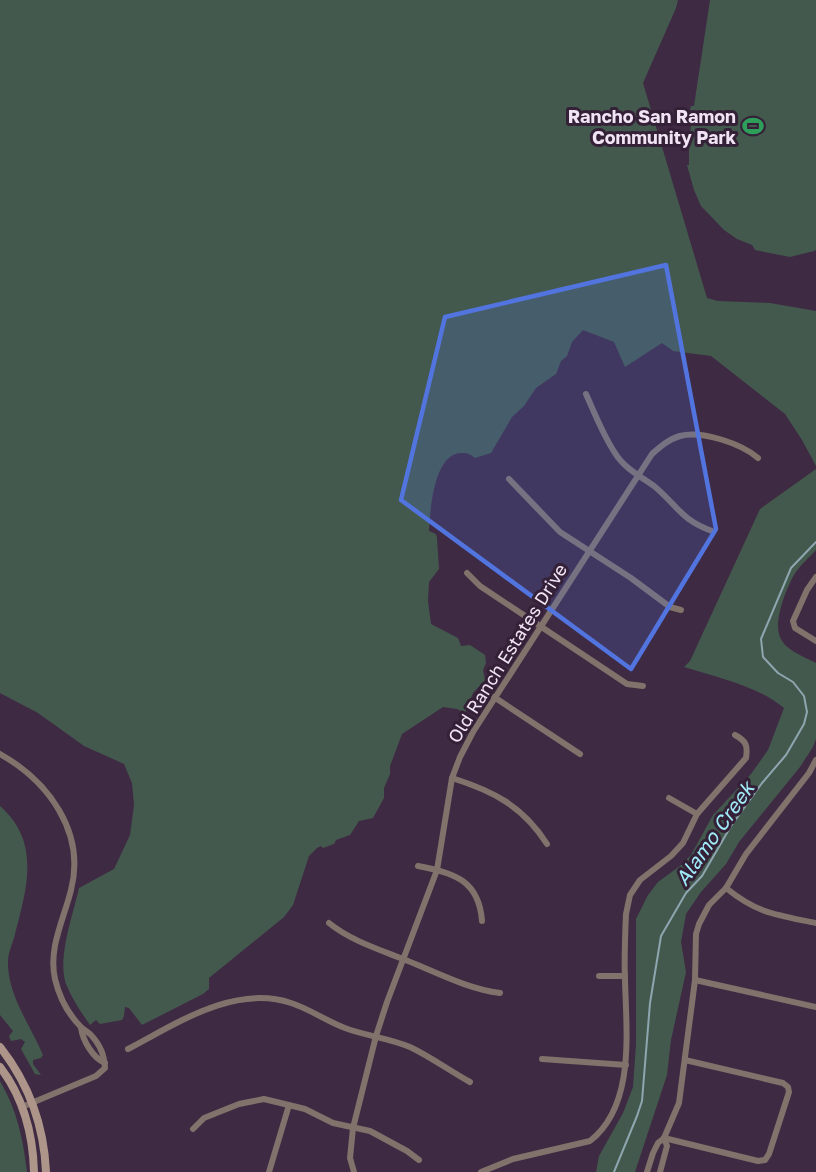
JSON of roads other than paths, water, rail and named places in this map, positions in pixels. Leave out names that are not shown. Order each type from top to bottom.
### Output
[{"type":"street","points":[[586,394],[614,453],[623,464],[656,488],[679,512],[699,526],[712,531]]},
{"type":"street","name":"Old Ranch Estates Drive","points":[[354,1172],[350,1158],[354,1128],[376,1036],[437,870],[452,778],[473,732],[652,454],[665,443],[680,436],[696,435],[713,437],[751,451],[758,458]]},
{"type":"street","points":[[508,480],[560,532],[631,578],[670,607],[681,610]]},
{"type":"street","points":[[467,573],[480,586],[540,628],[627,684],[643,686]]},
{"type":"street","points":[[816,577],[807,590],[793,621],[795,628],[816,641]]},
{"type":"street","points":[[494,697],[580,754]]},
{"type":"street","points":[[481,1172],[513,1159],[590,1141],[600,1133],[609,1118],[619,1095],[626,1065],[626,914],[630,895],[640,880],[671,856],[683,843],[697,814],[746,758],[748,747],[745,741],[735,735]]},
{"type":"street","points":[[0,754],[22,767],[44,787],[63,818],[72,845],[73,874],[72,888],[56,944],[53,964],[60,994],[81,1028],[92,1035],[105,1056],[105,1068],[96,1076],[22,1107]]},
{"type":"street","points":[[647,1172],[653,1153],[658,1143],[664,1138],[679,1103],[695,980],[696,934],[699,924],[709,905],[726,888],[746,854],[809,773],[816,760]]},
{"type":"street","points":[[809,773],[816,777]]},
{"type":"street","points":[[452,778],[485,789],[502,798],[537,828],[547,844]]},
{"type":"street","points":[[669,798],[697,814]]},
{"type":"street","points":[[418,866],[456,875],[468,884],[481,907],[482,921]]},
{"type":"street","points":[[726,888],[743,902],[757,909],[816,923]]},
{"type":"street","points":[[329,923],[341,933],[404,959],[483,991],[500,993]]},
{"type":"street","points":[[599,976],[625,976]]},
{"type":"street","points":[[695,980],[816,1007]]},
{"type":"street","points":[[128,1049],[208,1009],[233,1001],[262,998],[288,1002],[315,1012],[344,1028],[411,1048],[470,1082]]},
{"type":"street","points":[[0,1047],[21,1077],[32,1103],[40,1126],[46,1172]]},
{"type":"street","points":[[542,1059],[626,1065]]},
{"type":"street","points":[[664,1138],[758,1161],[765,1160],[770,1154],[789,1092],[788,1087],[783,1083],[686,1060]]},
{"type":"street","points":[[0,1067],[22,1107],[28,1127],[34,1172]]},
{"type":"street","points":[[193,1129],[204,1118],[239,1104],[264,1099],[306,1109],[333,1123],[370,1131],[419,1160]]},
{"type":"street","points":[[269,1172],[290,1105]]},
{"type":"street","points":[[660,1172],[667,1146],[664,1138]]},
{"type":"waterway","name":"Alamo Creek","points":[[614,1172],[642,1101],[650,1003],[661,936],[686,893],[702,876],[731,826],[762,783],[786,755],[804,724],[807,712],[804,696],[793,682],[778,673],[763,657],[761,639],[791,568],[816,542]]},
{"type":"place","name":"Rancho San Ramon Community Park","points":[[753,126]]}]
